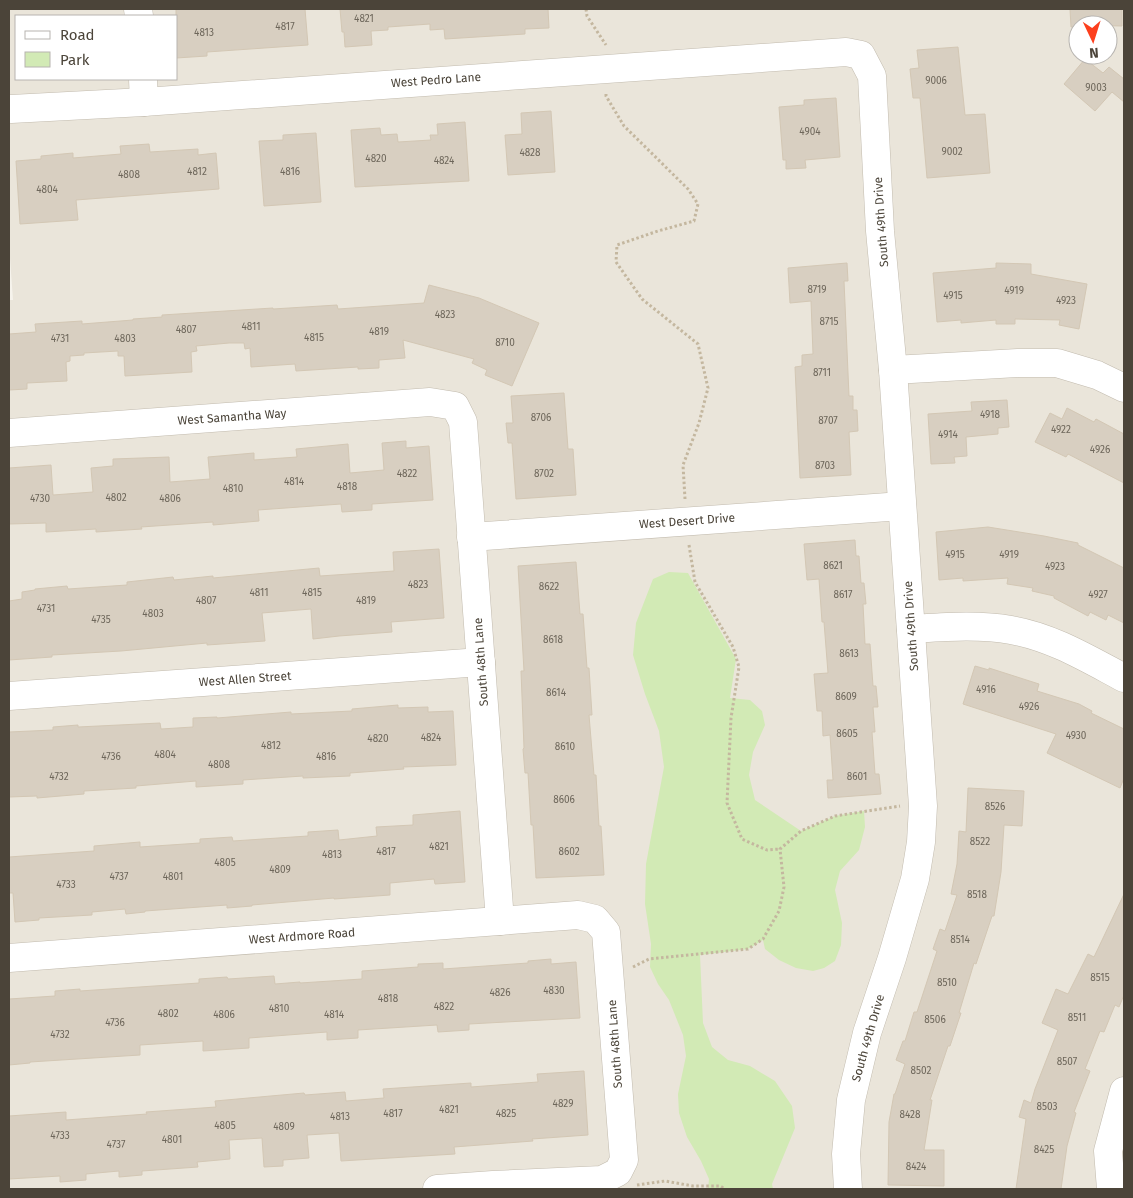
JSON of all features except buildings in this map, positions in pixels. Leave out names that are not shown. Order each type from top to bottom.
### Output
[{"type":"street","name":"West Pedro Lane","points":[[11,109],[144,90],[606,68],[846,52],[861,56]]},
{"type":"street","name":"South 49th Drive","points":[[848,1189],[846,1154],[851,1100],[867,1033],[892,958],[915,879],[923,806],[893,370],[880,231],[872,76],[861,56]]},
{"type":"street","points":[[893,370],[1018,363],[1057,363],[1097,375],[1124,388]]},
{"type":"street","name":"West Samantha Way","points":[[9,433],[430,402],[455,406]]},
{"type":"street","name":"South 48th Lane","points":[[455,406],[463,422],[500,921]]},
{"type":"street","name":"West Desert Drive","points":[[471,537],[902,506]]},
{"type":"street","points":[[911,630],[967,626],[1012,630],[1064,647],[1124,678]]},
{"type":"street","name":"West Allen Street","points":[[9,696],[481,662]]},
{"type":"street","name":"West Ardmore Road","points":[[9,958],[578,915],[595,919]]},
{"type":"street","name":"South 48th Lane","points":[[595,919],[606,932],[624,1160],[618,1172]]},
{"type":"street","points":[[1111,1189],[1108,1151],[1124,1091]]},
{"type":"street","points":[[437,1189],[602,1180],[618,1172]]},
{"type":"path","points":[[586,9],[587,16],[606,45],[606,96],[624,126],[688,189],[698,204],[694,221],[617,245],[616,262],[642,299],[698,344],[708,388],[683,465],[688,542],[694,582],[733,647],[739,667],[731,718],[727,803],[742,839],[767,850],[780,849],[801,831],[835,816],[900,806],[923,806]]},
{"type":"path","points":[[609,973],[625,970],[649,960],[748,949],[764,940],[779,911],[784,887],[780,849]]},
{"type":"path","points":[[618,1172],[627,1185],[665,1181],[693,1186],[720,1186],[725,1189]]},
{"type":"shaded area","points":[[9,9],[1124,9],[1124,1189],[9,1189],[9,300],[13,300],[9,244]]},
{"type":"green space","points":[[669,572],[688,573],[736,659],[730,698],[750,700],[762,711],[765,725],[753,752],[749,775],[755,800],[801,831],[835,816],[864,811],[865,827],[859,850],[840,871],[835,890],[842,923],[841,945],[835,961],[824,968],[813,971],[796,968],[779,960],[765,949],[763,940],[748,949],[700,955],[703,1023],[712,1047],[728,1060],[750,1066],[775,1081],[792,1106],[795,1128],[772,1184],[773,1189],[708,1189],[709,1179],[687,1137],[679,1113],[678,1094],[686,1056],[683,1035],[669,1000],[658,984],[650,967],[651,944],[645,904],[646,864],[664,767],[659,731],[633,655],[636,623],[653,579]]}]
